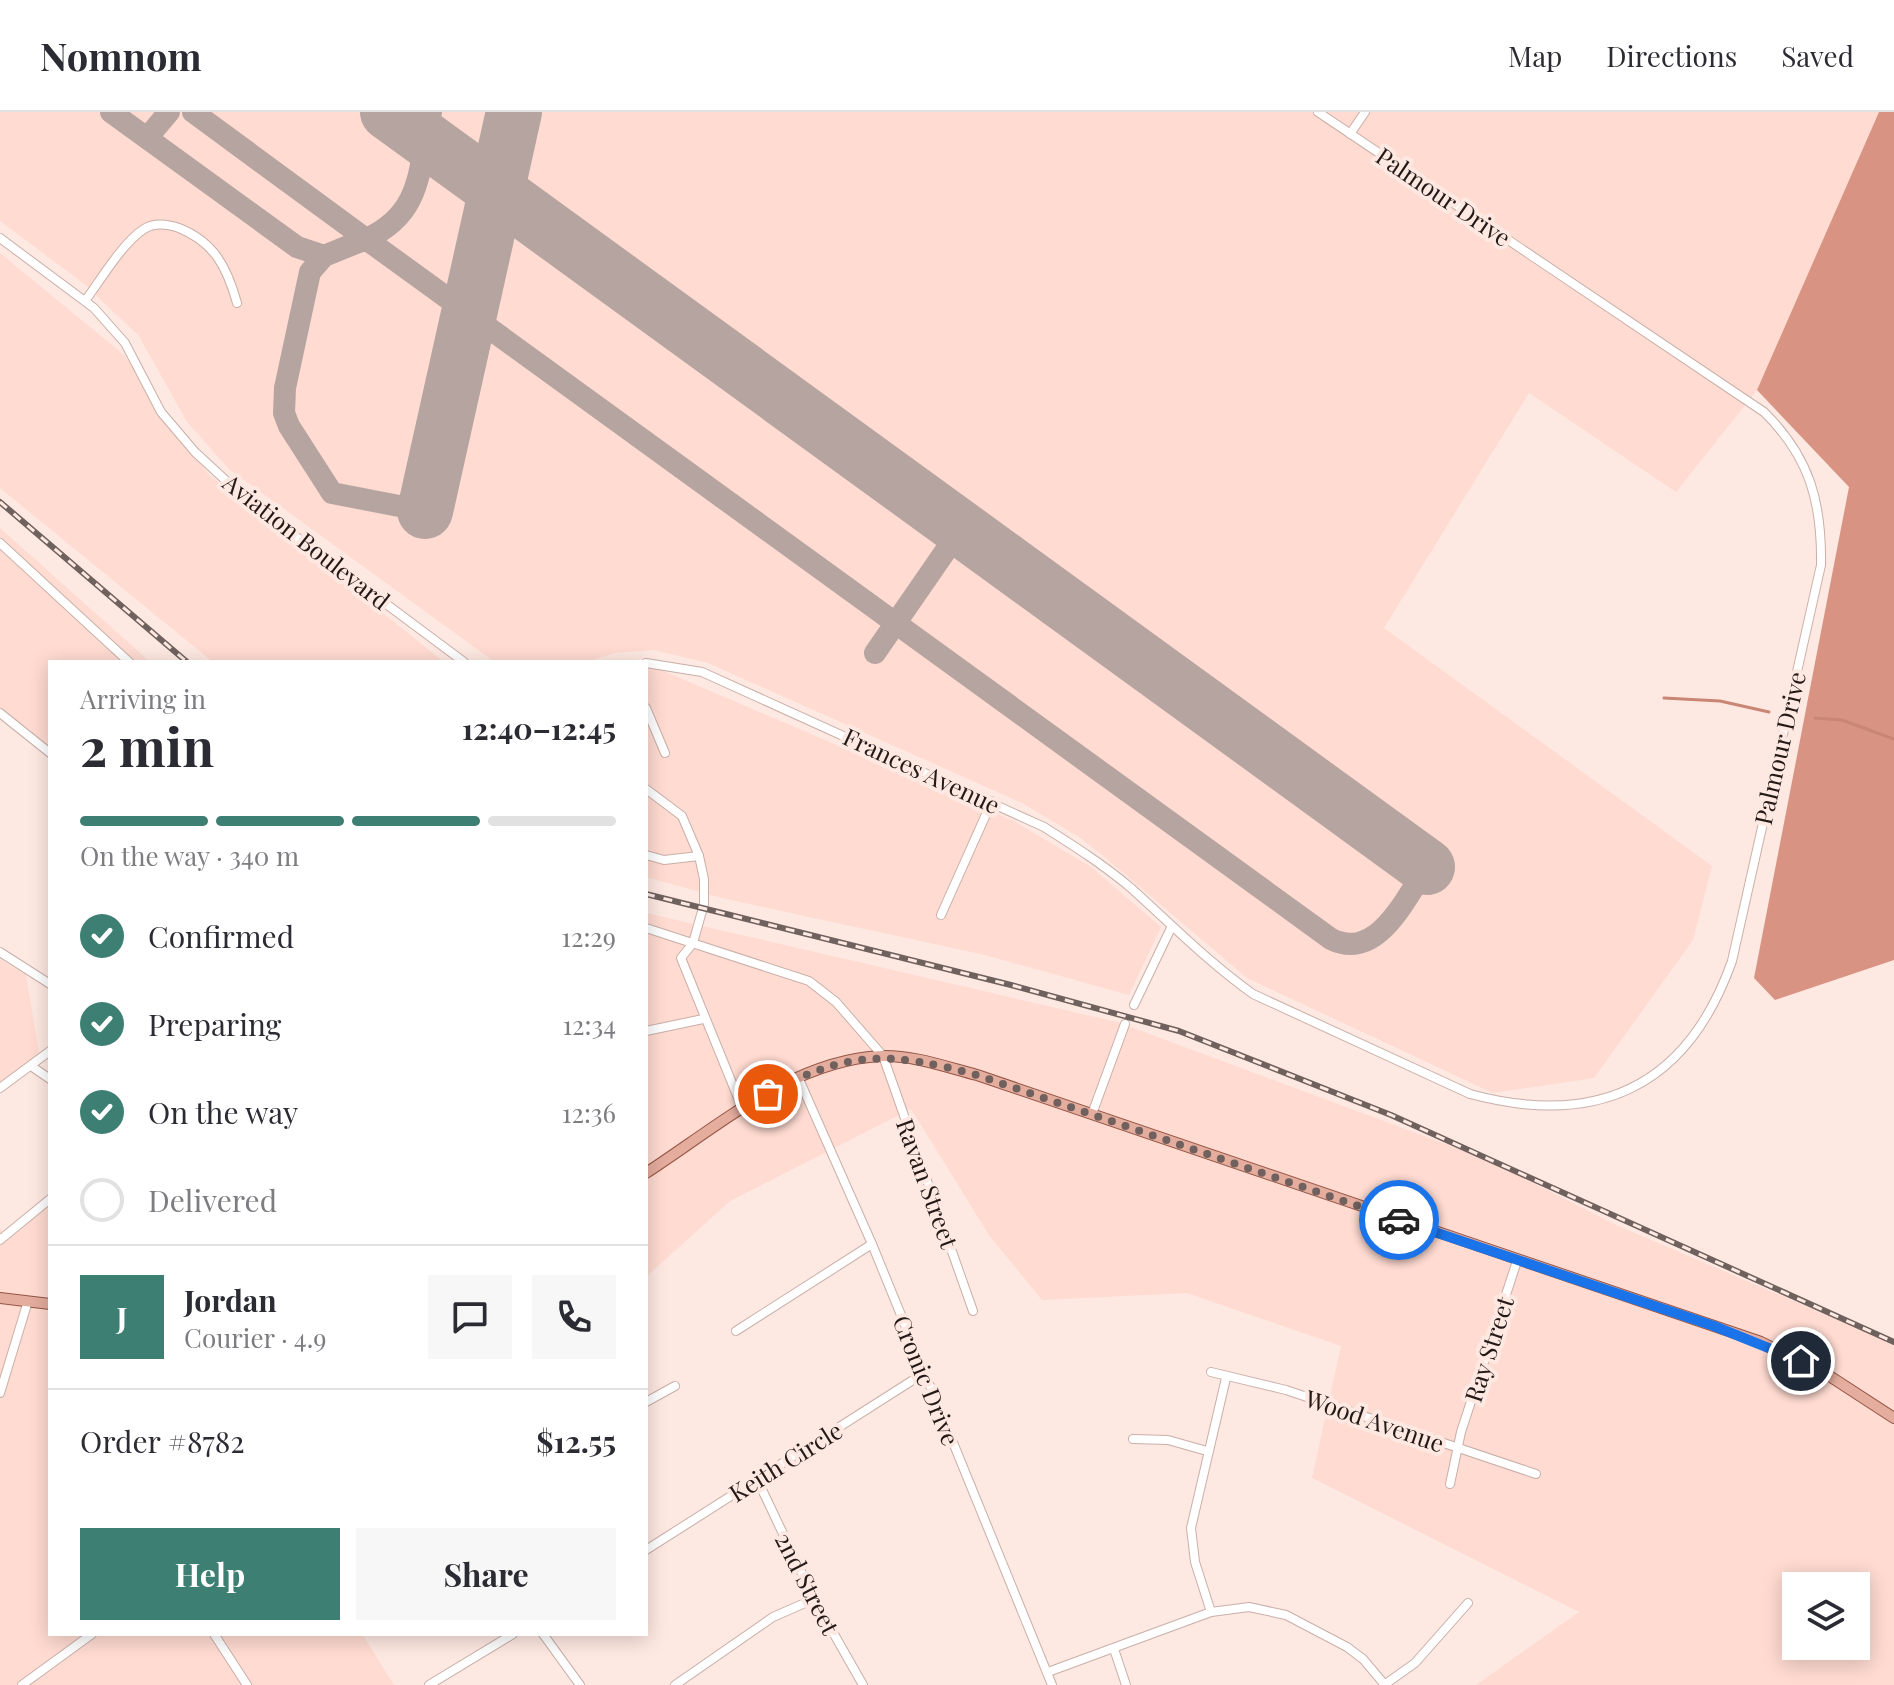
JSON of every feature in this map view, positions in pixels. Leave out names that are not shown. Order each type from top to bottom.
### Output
[{"type":"main road","points":[[648,1172],[798,1077],[824,1067],[883,1056],[917,1059],[1092,1114],[1761,1342],[1831,1377],[1894,1418]]},
{"type":"main road","points":[[0,1298],[48,1304]]},
{"type":"street","name":"Palmour Drive","points":[[1171,928],[1253,994],[1470,1094],[1502,1103],[1558,1108],[1615,1096],[1647,1079],[1698,1032],[1712,1012],[1732,961],[1821,565],[1822,523],[1814,490],[1801,459],[1764,412],[1318,112]]},
{"type":"street","points":[[1350,134],[1365,112]]},
{"type":"street","points":[[85,301],[142,229],[167,223],[197,235],[213,249],[225,265],[237,303]]},
{"type":"street","name":"Aviation Boulevard","points":[[0,238],[85,301],[125,343],[161,412],[195,452],[248,501],[461,660]]},
{"type":"street","points":[[0,543],[127,660]]},
{"type":"street","name":"Frances Avenue","points":[[648,663],[702,672],[992,801],[1084,852],[1130,888],[1171,928]]},
{"type":"street","points":[[0,713],[48,751]]},
{"type":"street","points":[[648,713],[665,753]]},
{"type":"street","points":[[648,790],[682,816],[699,856],[704,904],[693,943],[681,958],[703,1019],[743,1110]]},
{"type":"street","points":[[941,915],[992,801]]},
{"type":"street","points":[[648,856],[664,860],[699,856]]},
{"type":"street","points":[[1134,1005],[1159,960],[1171,928]]},
{"type":"street","points":[[648,929],[809,981],[836,1002],[883,1056]]},
{"type":"street","points":[[0,952],[48,983]]},
{"type":"street","points":[[648,1031],[703,1019]]},
{"type":"street","points":[[1092,1114],[1125,1024]]},
{"type":"street","points":[[0,1088],[48,1053]]},
{"type":"street","name":"Ravan Street","points":[[883,1056],[973,1311]]},
{"type":"street","points":[[31,1066],[48,1078]]},
{"type":"street","name":"Cronic Drive","points":[[798,1077],[872,1244],[1052,1685]]},
{"type":"street","points":[[0,1240],[48,1201]]},
{"type":"street","points":[[736,1331],[872,1244]]},
{"type":"street","name":"Ray Street","points":[[1450,1484],[1457,1448],[1517,1261]]},
{"type":"street","points":[[0,1393],[28,1301]]},
{"type":"street","name":"Wood Avenue","points":[[1211,1372],[1286,1390],[1536,1474]]},
{"type":"street","name":"Keith Circle","points":[[648,1549],[924,1373]]},
{"type":"street","points":[[1211,1612],[1192,1547],[1191,1528],[1226,1378]]},
{"type":"street","points":[[648,1401],[675,1386]]},
{"type":"street","points":[[1133,1439],[1168,1440],[1207,1451]]},
{"type":"street","name":"2nd Street","points":[[757,1479],[814,1599],[863,1685]]},
{"type":"street","points":[[675,1685],[773,1617],[814,1599]]},
{"type":"street","points":[[1048,1672],[1211,1612],[1249,1607],[1286,1615],[1347,1647],[1363,1659],[1384,1685],[1415,1663],[1468,1603]]},
{"type":"street","points":[[22,1685],[89,1636]]},
{"type":"street","points":[[215,1636],[247,1685]]},
{"type":"street","points":[[429,1685],[510,1636]]},
{"type":"street","points":[[544,1636],[580,1685]]},
{"type":"street","points":[[1114,1649],[1126,1685]]},
{"type":"shaded area","points":[[0,112],[1879,112],[1757,390],[1676,492],[1529,393],[1384,628],[1712,866],[1693,940],[1594,1078],[1493,1093],[1247,978],[1079,837],[1022,803],[708,663],[654,650],[615,653],[592,660],[492,660],[229,469],[187,422],[139,336],[83,283],[0,221]]},
{"type":"shaded area","points":[[1879,112],[1894,112],[1894,960],[1775,1000],[1754,978],[1849,487],[1757,390]]},
{"type":"shaded area","points":[[0,253],[124,355],[208,474],[441,660],[211,660],[0,488]]},
{"type":"shaded area","points":[[0,528],[148,660],[48,660],[48,750],[0,716]]},
{"type":"shaded area","points":[[652,666],[1014,821],[1091,867],[1161,927],[1129,995],[985,955],[726,899],[648,878],[648,668]]},
{"type":"shaded area","points":[[648,913],[1117,1022],[1486,1159],[1616,1225],[1894,1344],[1894,1685],[1476,1685],[1579,1612],[1312,1478],[1341,1346],[1187,1293],[1042,1300],[989,1235],[911,1109],[730,1201],[648,1275]]},
{"type":"shaded area","points":[[0,959],[26,975],[39,1054],[0,1088]]},
{"type":"shaded area","points":[[48,1205],[48,1636],[363,1636],[394,1685],[0,1685],[0,1228],[6,1237]]},
{"type":"waterway","points":[[1664,698],[1720,701],[1769,712]]},
{"type":"waterway","points":[[1815,718],[1842,720],[1894,739]]},
{"type":"taxiway","points":[[111,112],[297,247],[324,256]]},
{"type":"taxiway","points":[[147,138],[169,112]]},
{"type":"taxiway","points":[[193,112],[366,239],[399,216],[409,202],[420,170],[431,112]]},
{"type":"taxiway","points":[[425,511],[332,493],[289,426],[284,413],[285,388],[310,272],[324,256],[366,239],[1331,939],[1348,944],[1363,942],[1376,934],[1399,909],[1427,867]]},
{"type":"taxiway","points":[[875,653],[960,530]]},
{"type":"runway","points":[[388,112],[1427,867]]},
{"type":"runway","points":[[425,511],[514,112]]},
{"type":"railway","points":[[0,502],[185,660]]},
{"type":"railway","points":[[648,894],[1011,985],[1179,1031],[1391,1115],[1894,1342]]},
{"type":"way so far","points":[[768,1094],[824,1067],[883,1056],[917,1059],[977,1075],[1399,1220]]},
{"type":"route","points":[[1399,1220],[1761,1342],[1801,1361]]}]
